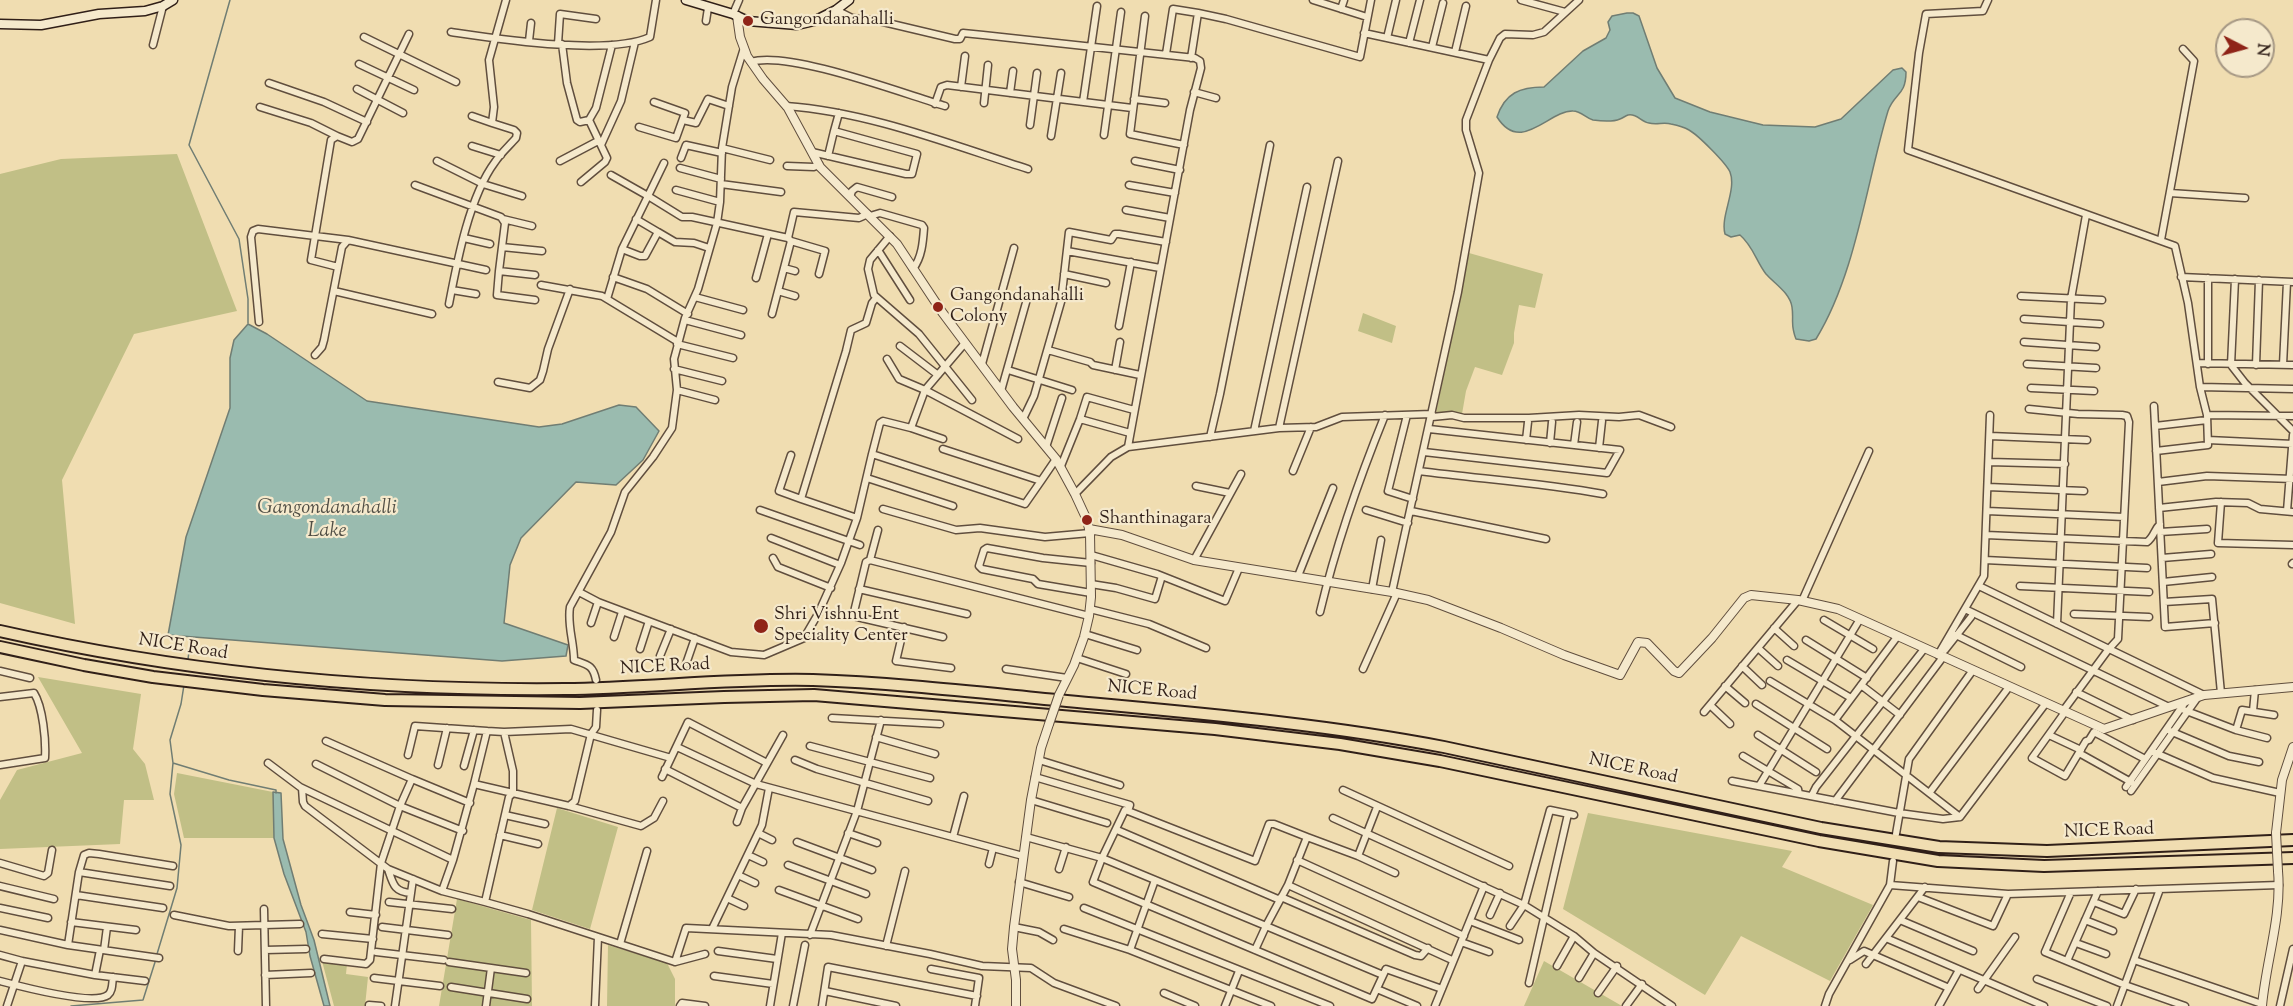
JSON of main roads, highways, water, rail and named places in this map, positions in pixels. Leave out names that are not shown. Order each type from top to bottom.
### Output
[{"type":"highway","name":"NICE Road","points":[[0,631],[85,649],[187,666],[275,677],[445,688],[588,688],[758,680],[853,683],[1215,714],[1386,736],[1512,760],[1831,830],[1939,847],[2047,851],[2293,840]]},
{"type":"highway","name":"NICE Road","points":[[0,646],[84,665],[185,681],[326,696],[444,703],[580,704],[724,696],[814,695],[1226,730],[1386,751],[1561,785],[1847,847],[1938,861],[2044,866],[2293,858]]},
{"type":"main road","points":[[686,0],[748,21],[797,25],[814,21],[843,4]]},
{"type":"main road","points":[[0,24],[41,25],[99,14],[145,11],[169,2]]},
{"type":"water","points":[[1627,13],[1639,16],[1657,68],[1675,98],[1710,112],[1763,125],[1815,127],[1841,119],[1893,70],[1902,68],[1906,72],[1904,86],[1888,111],[1851,258],[1830,314],[1816,339],[1809,341],[1796,339],[1792,307],[1788,297],[1766,274],[1740,235],[1731,237],[1725,234],[1725,219],[1732,179],[1730,172],[1718,156],[1693,133],[1673,124],[1652,124],[1631,115],[1614,121],[1599,121],[1573,111],[1554,117],[1525,132],[1516,132],[1506,128],[1497,117],[1504,102],[1514,93],[1528,88],[1544,87],[1583,51],[1606,38],[1610,30],[1608,22],[1612,16]]},
{"type":"water","name":"Gangondanahalli Lake","points":[[248,324],[267,334],[367,401],[539,427],[562,424],[619,405],[636,407],[659,431],[643,460],[616,485],[576,482],[521,538],[510,565],[504,623],[568,645],[566,656],[502,661],[168,635],[186,537],[230,408],[230,358],[234,340]]},
{"type":"water","points":[[273,792],[281,793],[283,839],[301,905],[314,940],[330,1006],[324,1006],[306,932],[284,874],[274,838]]},
{"type":"waterway","points":[[230,0],[189,145],[239,239],[248,299],[248,323]]},
{"type":"waterway","points":[[188,659],[191,637]]},
{"type":"waterway","points":[[184,685],[170,740],[173,763],[229,780],[276,790],[276,793]]},
{"type":"waterway","points":[[157,954],[177,888],[181,845],[170,794],[173,763]]},
{"type":"waterway","points":[[71,1006],[143,1000],[156,959]]},
{"type":"place","name":"Gangondanahalli","points":[[748,21]]},
{"type":"place","name":"Gangondanahalli Colony","points":[[938,307]]},
{"type":"place","name":"Shanthinagara","points":[[1087,520]]},
{"type":"place","name":"Shri Vishnu Ent Speciality Center","points":[[761,626]]}]
